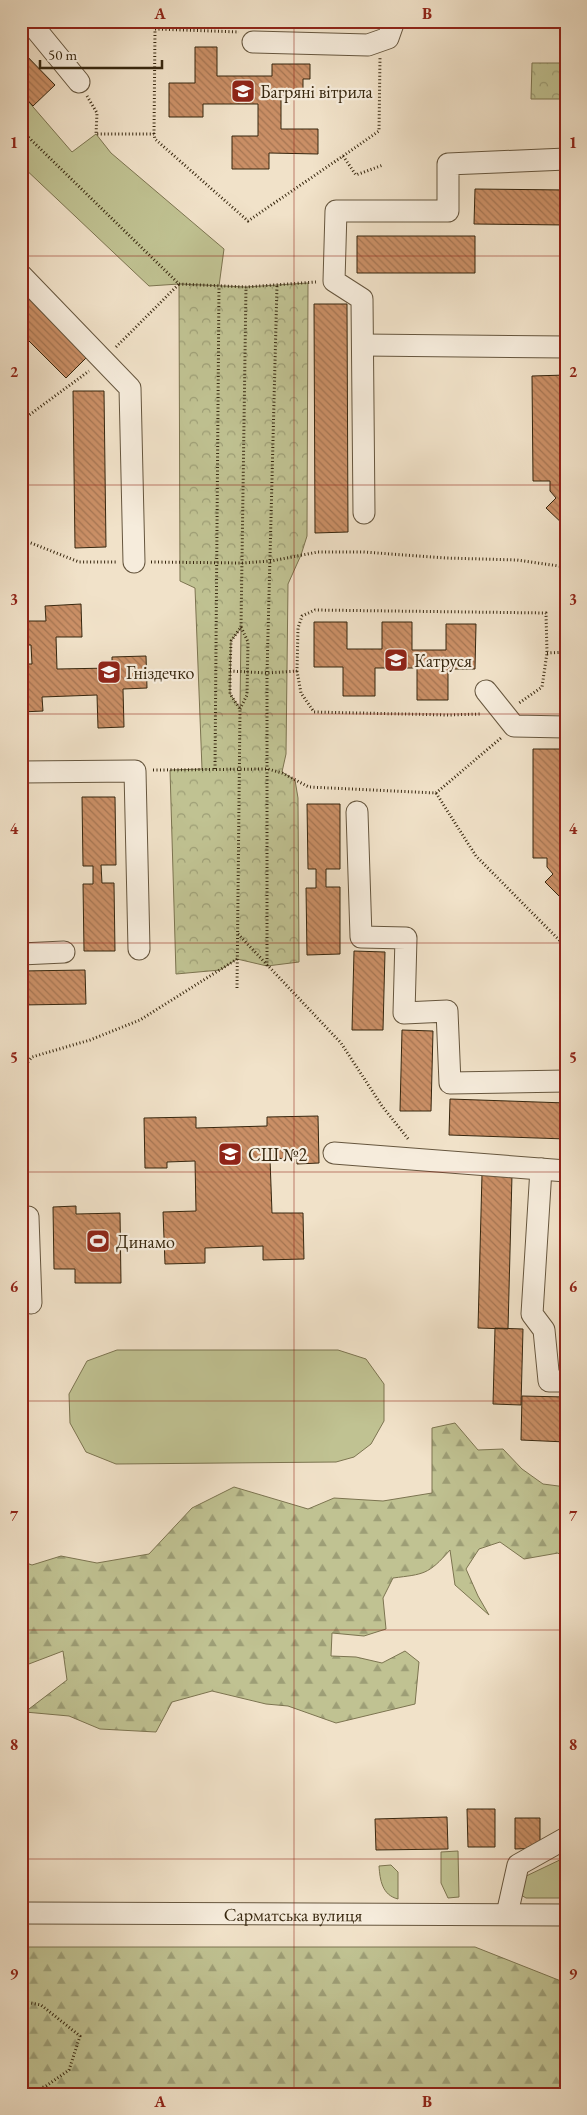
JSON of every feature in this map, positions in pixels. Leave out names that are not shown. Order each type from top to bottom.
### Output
[{"type":"street","points":[[29,21],[79,82]]},
{"type":"street","points":[[253,42],[368,45],[388,38],[394,21]]},
{"type":"street","points":[[364,513],[362,299],[334,281],[336,211],[448,211],[448,164],[566,159]]},
{"type":"street","points":[[21,275],[130,388],[134,562]]},
{"type":"street","points":[[363,345],[566,347]]},
{"type":"street","points":[[486,691],[508,720],[566,727]]},
{"type":"street","points":[[21,772],[135,771],[138,949]]},
{"type":"street","points":[[357,812],[362,937],[406,938],[404,1013],[447,1011],[450,1083],[566,1082]]},
{"type":"street","points":[[21,954],[64,952]]},
{"type":"street","points":[[334,1153],[566,1171]]},
{"type":"street","points":[[541,1169],[532,1314],[544,1330],[549,1381],[566,1381]]},
{"type":"street","points":[[21,1218],[28,1218],[31,1303]]},
{"type":"street","points":[[507,1914],[518,1865],[566,1838]]},
{"type":"street","name":"Сарматська вулиця","points":[[21,1913],[566,1915]]},
{"type":"path","points":[[253,42],[247,32],[155,29],[155,139],[248,221],[379,131],[381,41]]},
{"type":"path","points":[[79,82],[98,113],[96,134],[154,134]]},
{"type":"path","points":[[21,130],[179,284],[246,287],[334,281]]},
{"type":"path","points":[[343,156],[356,175],[383,165]]},
{"type":"path","points":[[266,966],[267,673],[277,285]]},
{"type":"path","points":[[215,769],[219,286]]},
{"type":"path","points":[[237,988],[240,709],[247,695],[248,671],[248,642],[241,627],[246,287]]},
{"type":"path","points":[[21,539],[79,562],[242,563],[271,561],[318,552],[363,552],[446,558],[517,560],[566,567]]},
{"type":"path","points":[[135,771],[268,769],[282,773],[309,787],[436,793],[542,687],[547,653],[546,613],[315,610],[302,616],[298,628],[297,671],[301,693],[314,712],[449,715],[508,720]]},
{"type":"path","points":[[240,709],[230,694],[230,671],[231,641],[241,627]]},
{"type":"path","points":[[547,653],[566,652]]},
{"type":"path","points":[[230,671],[267,673],[297,671]]},
{"type":"path","points":[[436,793],[476,856],[566,947]]},
{"type":"path","points":[[238,934],[266,966],[341,1043],[382,1106],[425,1160]]},
{"type":"path","points":[[21,1070],[32,1057],[90,1040],[140,1020],[237,959]]},
{"type":"path","points":[[21,2001],[42,2005],[80,2036],[69,2070],[46,2086],[27,2094]]},
{"type":"green space","points":[[532,63],[566,63],[566,99],[531,99]]},
{"type":"green space","points":[[21,93],[72,152],[96,134],[111,153],[224,249],[219,286],[179,284],[149,286],[21,165]]},
{"type":"green space","points":[[308,283],[307,536],[288,584],[286,754],[282,772],[295,780],[298,798],[299,962],[267,966],[237,959],[220,970],[176,974],[170,770],[202,769],[195,588],[180,581],[179,284],[246,287]],"holes":[[[241,628],[240,708],[230,694],[231,641]]]},
{"type":"green space","points":[[117,1350],[338,1350],[366,1359],[384,1384],[384,1421],[371,1444],[354,1457],[336,1462],[116,1464],[86,1452],[70,1423],[69,1394],[87,1361]]},
{"type":"green space","points":[[455,1423],[478,1450],[503,1449],[522,1469],[543,1484],[566,1487],[566,1560],[558,1553],[524,1559],[500,1542],[479,1549],[466,1569],[489,1615],[455,1585],[450,1550],[425,1572],[393,1578],[383,1598],[386,1629],[364,1636],[332,1633],[331,1656],[356,1657],[382,1663],[405,1651],[419,1662],[415,1704],[336,1723],[288,1706],[266,1704],[212,1691],[172,1702],[156,1732],[100,1729],[69,1716],[25,1712],[67,1680],[63,1651],[21,1667],[21,1561],[32,1565],[61,1556],[97,1563],[149,1554],[192,1508],[234,1487],[308,1509],[334,1498],[383,1501],[432,1493],[432,1428]]},
{"type":"green space","points":[[458,1851],[459,1897],[448,1898],[441,1883],[441,1852]]},
{"type":"green space","points":[[566,1857],[566,1898],[526,1898],[521,1895],[522,1878]]},
{"type":"green space","points":[[391,1865],[398,1872],[398,1899],[388,1894],[380,1876],[379,1866]]},
{"type":"green space","points":[[21,1947],[475,1947],[566,1983],[566,2094],[21,2094]]},
{"type":"building","points":[[195,47],[217,47],[217,76],[272,76],[272,64],[310,64],[310,79],[303,79],[303,95],[281,95],[281,129],[318,129],[318,154],[269,153],[269,169],[232,169],[232,136],[258,136],[258,104],[203,104],[203,117],[169,117],[169,83],[195,83]]},
{"type":"building","points":[[21,50],[55,85],[33,106],[21,93]]},
{"type":"building","points":[[475,189],[566,190],[566,225],[474,224]]},
{"type":"building","points":[[357,236],[475,236],[475,273],[357,273]]},
{"type":"building","points":[[21,289],[88,356],[66,378],[21,333]]},
{"type":"building","points":[[314,304],[347,304],[348,532],[315,533]]},
{"type":"building","points":[[566,375],[566,527],[546,508],[556,498],[550,491],[550,481],[533,481],[532,376]]},
{"type":"building","points":[[73,391],[104,391],[106,547],[75,548]]},
{"type":"building","points":[[81,604],[82,637],[56,637],[57,669],[112,668],[112,657],[146,656],[147,688],[123,689],[124,727],[98,728],[97,695],[42,697],[43,711],[21,712],[21,664],[32,664],[31,645],[21,645],[21,621],[46,621],[45,606]]},
{"type":"building","points":[[314,622],[347,622],[347,649],[382,649],[382,622],[412,622],[412,650],[446,650],[446,624],[476,624],[475,669],[448,669],[448,700],[417,700],[417,668],[375,668],[375,696],[343,696],[343,667],[314,667]]},
{"type":"building","points":[[533,749],[566,749],[566,903],[545,882],[553,874],[547,867],[547,858],[533,858]]},
{"type":"building","points":[[82,797],[115,797],[116,865],[101,865],[102,883],[114,883],[115,951],[84,951],[83,884],[93,884],[93,866],[83,866]]},
{"type":"building","points":[[307,804],[340,804],[340,869],[326,869],[326,887],[340,887],[340,954],[307,955],[306,888],[316,888],[316,869],[308,869]]},
{"type":"building","points":[[354,951],[385,952],[383,1030],[352,1030]]},
{"type":"building","points":[[85,970],[86,1004],[21,1005],[21,971]]},
{"type":"building","points":[[402,1030],[433,1031],[431,1111],[400,1111]]},
{"type":"building","points":[[450,1099],[566,1103],[566,1139],[449,1135]]},
{"type":"building","points":[[318,1116],[319,1163],[297,1164],[297,1158],[270,1159],[272,1213],[303,1213],[304,1259],[263,1260],[263,1246],[205,1248],[205,1263],[165,1264],[163,1212],[196,1211],[195,1161],[167,1162],[167,1168],[145,1168],[144,1118],[196,1117],[196,1128],[267,1126],[267,1117]]},
{"type":"building","points":[[482,1174],[512,1175],[508,1329],[478,1328]]},
{"type":"building","points":[[76,1206],[76,1214],[120,1213],[121,1283],[75,1283],[75,1269],[54,1269],[53,1207]]},
{"type":"building","points":[[495,1328],[523,1329],[521,1405],[493,1404]]},
{"type":"building","points":[[522,1396],[566,1397],[566,1442],[521,1440]]},
{"type":"building","points":[[467,1809],[495,1809],[495,1847],[468,1847]]},
{"type":"building","points":[[447,1817],[448,1849],[376,1850],[375,1819]]},
{"type":"building","points":[[515,1818],[540,1818],[540,1848],[515,1849]]},
{"type":"place","name":"Багряні вітрила","points":[[243,91]]},
{"type":"place","name":"Катруся","points":[[396,660]]},
{"type":"place","name":"Гніздечко","points":[[109,672]]},
{"type":"place","name":"СШ №2","points":[[230,1154]]},
{"type":"place","name":"Динамо","points":[[98,1241]]}]
